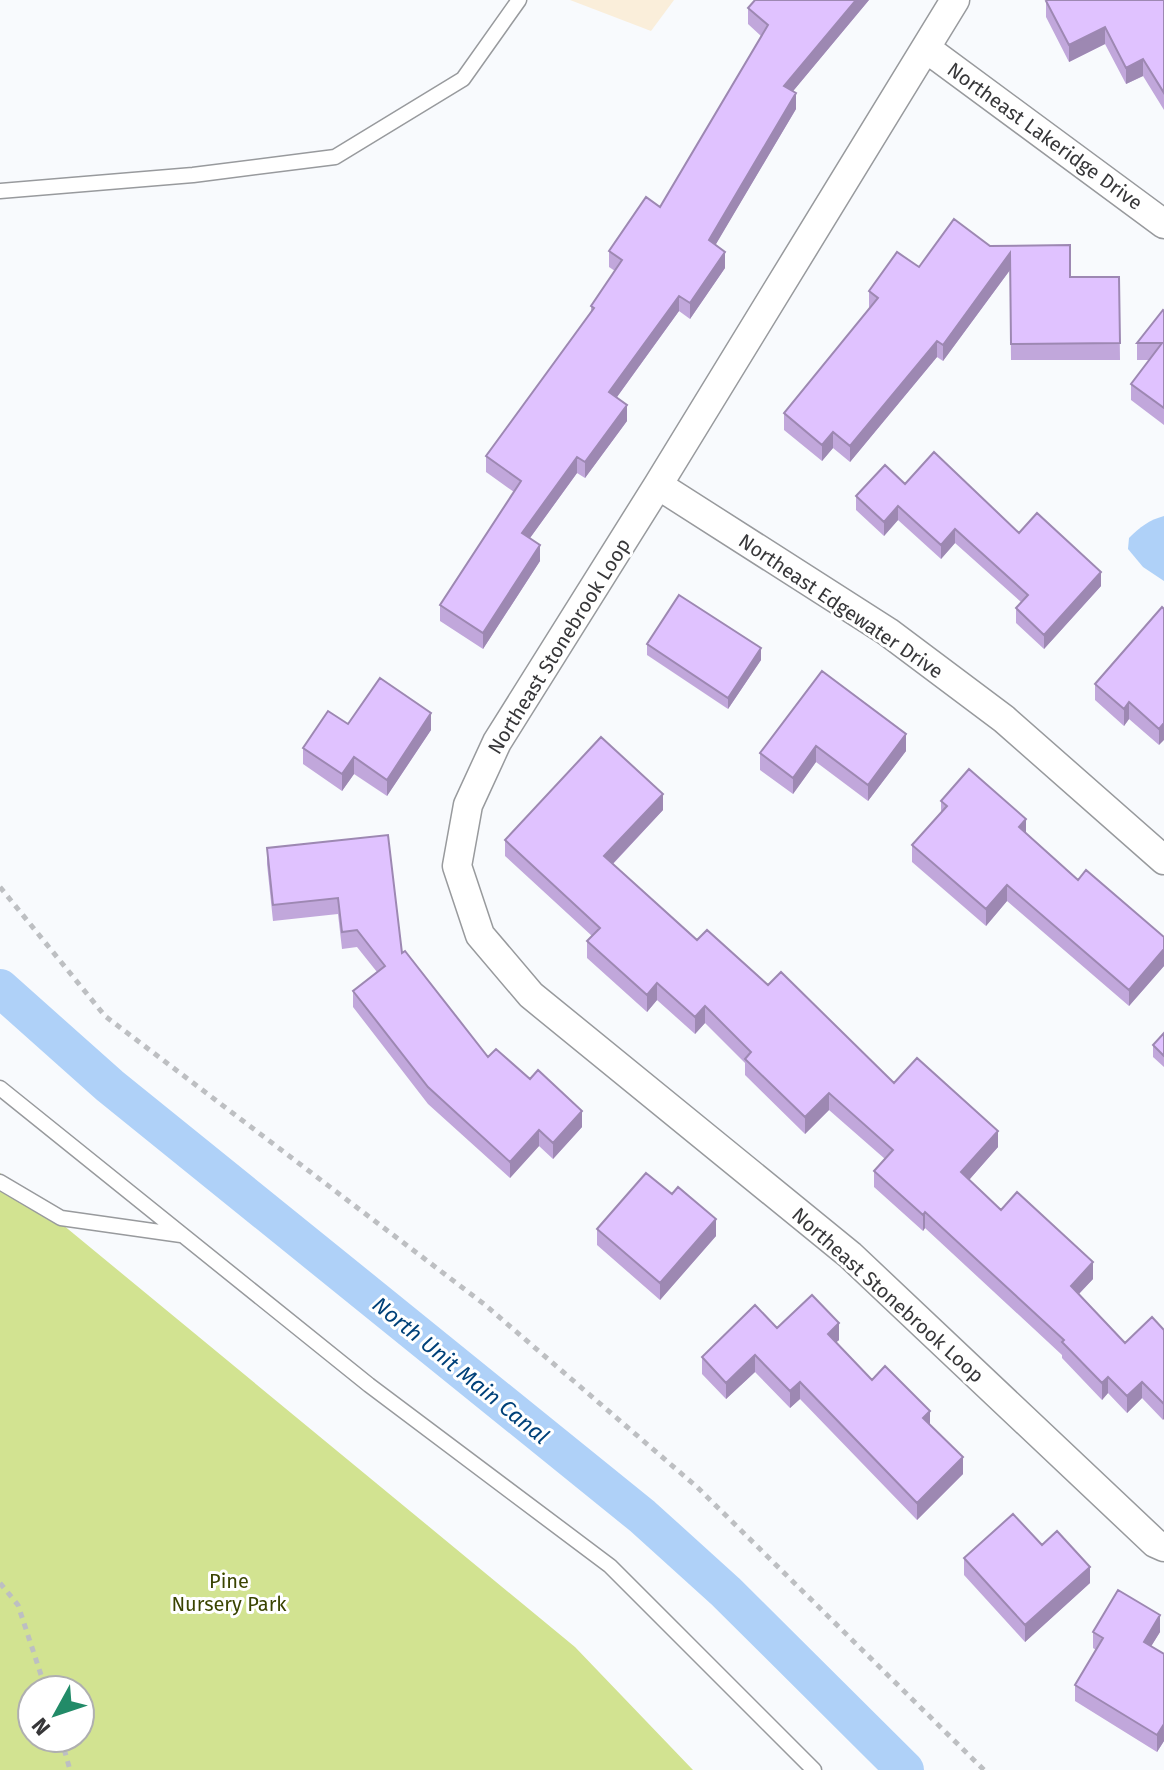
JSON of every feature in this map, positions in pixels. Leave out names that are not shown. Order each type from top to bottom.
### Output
[{"type":"street","name":"Northeast Stonebrook Loop","points":[[955,0],[497,742],[468,805],[457,866],[480,935],[531,995],[850,1255],[1144,1533],[1164,1547]]},
{"type":"street","name":"Northeast Lakeridge Drive","points":[[927,49],[1164,224]]},
{"type":"street","name":"Northeast Edgewater Drive","points":[[658,485],[888,632],[1004,719],[1164,860]]},
{"type":"lane","points":[[0,191],[193,175],[335,157],[463,79],[519,0]]},
{"type":"lane","points":[[0,1088],[369,1385],[610,1566],[814,1770]]},
{"type":"lane","points":[[0,1182],[61,1218],[183,1235]]},
{"type":"path","points":[[0,887],[105,1016],[496,1314],[697,1487],[984,1770]]},
{"type":"path","points":[[0,1583],[18,1605],[41,1674]]},
{"type":"shaded area","points":[[570,0],[674,0],[651,31]]},
{"type":"green space","name":"Pine Nursery Park","points":[[0,1173],[575,1647],[693,1770],[0,1770]]},
{"type":"water","points":[[1164,516],[1164,581],[1143,567],[1128,549],[1129,538],[1133,534]]},
{"type":"building","points":[[755,0],[856,0],[784,86],[796,93],[709,240],[725,252],[690,303],[679,296],[609,392],[627,405],[585,462],[577,457],[522,533],[540,545],[483,633],[440,605],[521,481],[486,456],[594,308],[591,306],[622,260],[609,251],[646,197],[660,207],[768,25],[748,8]]},
{"type":"building","points":[[1048,0],[1164,0],[1164,93],[1143,59],[1126,68],[1105,27],[1069,45]]},
{"type":"building","points":[[954,219],[990,246],[1070,245],[1070,277],[1119,277],[1120,343],[1011,344],[1010,253],[943,345],[937,341],[850,446],[833,432],[822,445],[784,413],[878,298],[869,291],[897,252],[919,267]]},
{"type":"building","points":[[1163,310],[1164,408],[1131,384],[1162,343],[1137,343]]},
{"type":"building","points":[[934,452],[1019,533],[1037,513],[1101,572],[1044,635],[1016,608],[1028,595],[955,529],[941,545],[898,506],[884,522],[856,496],[885,465],[905,484]]},
{"type":"building","points":[[679,595],[761,648],[728,698],[647,644]]},
{"type":"building","points":[[1162,607],[1164,723],[1159,729],[1129,702],[1124,709],[1095,684]]},
{"type":"building","points":[[822,671],[906,734],[868,785],[816,746],[793,778],[760,753]]},
{"type":"building","points":[[380,678],[431,713],[387,780],[354,757],[342,774],[303,748],[328,711],[348,724]]},
{"type":"building","points":[[601,737],[663,794],[604,856],[697,940],[707,930],[768,985],[781,972],[894,1083],[917,1058],[998,1131],[961,1172],[1001,1210],[1017,1192],[1093,1262],[1071,1286],[1125,1343],[1152,1317],[1164,1330],[1163,1403],[1142,1382],[1127,1396],[1108,1377],[1102,1383],[1062,1342],[1064,1340],[925,1212],[923,1215],[874,1171],[893,1150],[829,1093],[805,1117],[745,1059],[751,1052],[705,1006],[695,1017],[657,983],[647,995],[587,941],[600,928],[505,840]]},
{"type":"building","points":[[969,769],[1026,819],[1019,827],[1078,880],[1086,870],[1164,937],[1164,949],[1129,990],[1007,885],[986,909],[912,845],[947,806],[941,801]]},
{"type":"building","points":[[388,835],[402,953],[405,951],[488,1057],[496,1049],[530,1079],[538,1070],[582,1111],[553,1143],[539,1130],[510,1162],[428,1087],[353,991],[385,966],[357,930],[342,932],[338,898],[273,905],[267,848]]},
{"type":"building","points":[[1164,1033],[1164,1056],[1153,1045]]},
{"type":"building","points":[[646,1173],[672,1194],[678,1187],[716,1219],[660,1283],[597,1229]]},
{"type":"building","points":[[812,1295],[839,1323],[828,1334],[872,1380],[885,1366],[930,1411],[923,1418],[963,1457],[917,1503],[800,1382],[790,1391],[755,1355],[726,1383],[702,1357],[755,1305],[777,1328]]},
{"type":"building","points":[[1013,1514],[1042,1545],[1057,1531],[1090,1567],[1025,1625],[964,1558]]},
{"type":"building","points":[[1118,1590],[1160,1615],[1144,1642],[1164,1654],[1164,1724],[1157,1735],[1075,1685],[1103,1638],[1093,1632]]},
{"type":"waterway","name":"North Unit Main Canal","points":[[0,988],[110,1086],[642,1516],[726,1592],[905,1770]]}]
